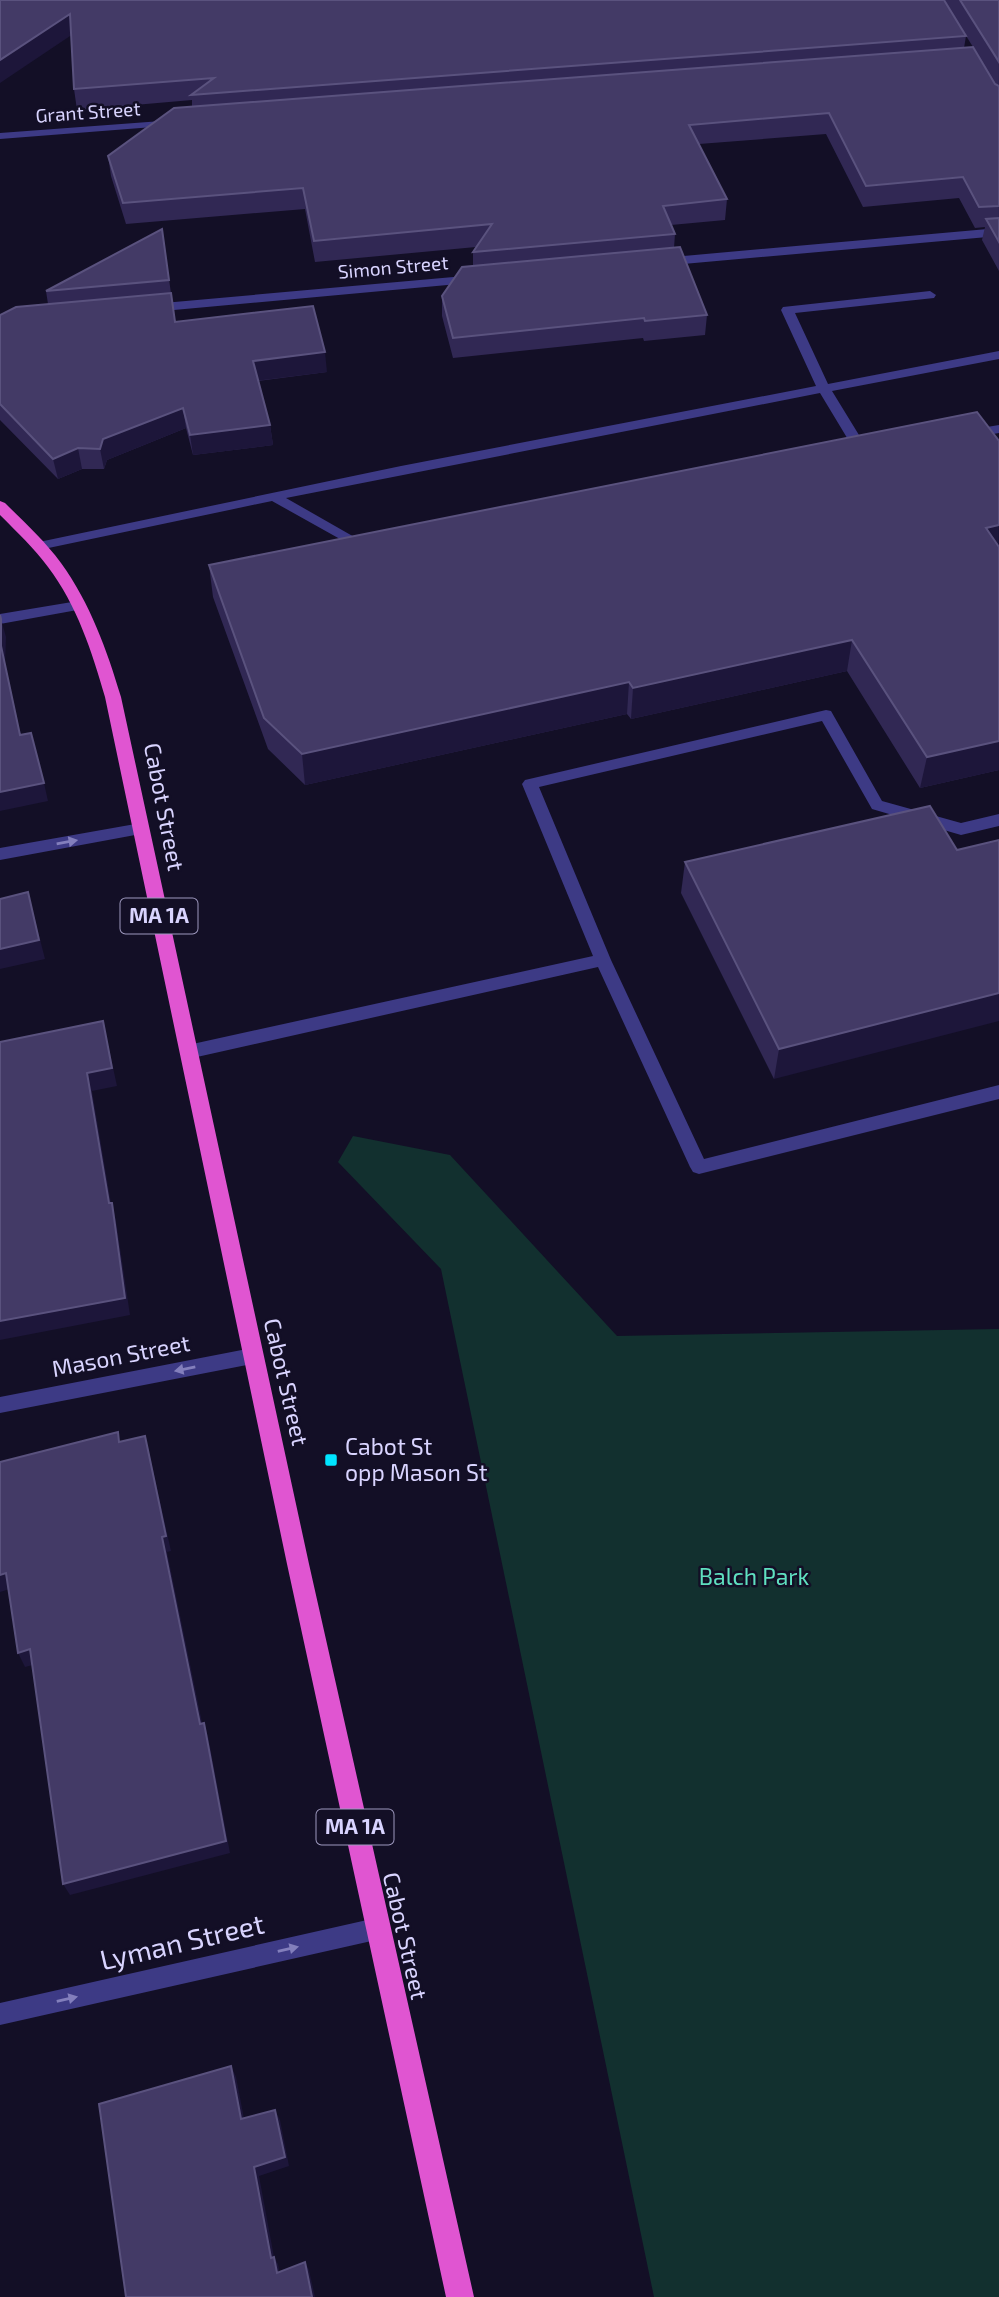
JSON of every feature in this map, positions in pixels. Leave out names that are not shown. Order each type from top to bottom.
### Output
[{"type":"highway","name":"Cabot Street","points":[[0,506],[60,571],[78,606],[112,694],[127,747],[141,829],[252,1356],[376,1929],[460,2297]]},
{"type":"street","name":"Grant Street","points":[[0,136],[187,122]]},
{"type":"street","points":[[653,263],[999,232]]},
{"type":"street","name":"Simon Street","points":[[143,309],[487,278]]},
{"type":"street","points":[[863,453],[824,389],[787,310],[930,295]]},
{"type":"street","points":[[39,546],[274,497],[999,355]]},
{"type":"street","points":[[958,436],[999,429]]},
{"type":"street","points":[[274,497],[375,550]]},
{"type":"street","points":[[0,619],[78,606]]},
{"type":"street","points":[[999,820],[961,829],[877,805],[826,715],[530,784],[603,960],[699,1167],[999,1093]]},
{"type":"street","points":[[0,854],[141,829]]},
{"type":"street","points":[[188,1052],[603,960]]},
{"type":"street","name":"Mason Street","points":[[0,1405],[252,1356]]},
{"type":"street","name":"Lyman Street","points":[[0,2014],[376,1929]]},
{"type":"green space","name":"Balch Park","points":[[353,1136],[450,1155],[617,1336],[999,1329],[999,2297],[654,2297],[441,1269],[338,1162]]},
{"type":"building","points":[[0,0],[944,0],[966,36],[191,95],[214,78],[74,89],[70,14],[0,60]]},
{"type":"building","points":[[960,0],[999,0],[999,62]]},
{"type":"building","points":[[973,47],[995,84],[999,86],[999,206],[979,207],[963,177],[866,186],[829,113],[689,125],[727,199],[663,206],[675,234],[473,252],[492,224],[314,241],[303,188],[123,203],[108,156],[174,108]]},
{"type":"building","points":[[999,218],[999,242],[986,219]]},
{"type":"building","points":[[162,229],[169,280],[46,291]]},
{"type":"building","points":[[680,247],[707,315],[645,321],[644,318],[453,338],[442,296],[462,267]]},
{"type":"building","points":[[171,293],[175,322],[313,306],[325,352],[253,361],[270,425],[190,435],[183,408],[103,439],[100,449],[78,448],[53,459],[0,404],[0,315],[16,307]]},
{"type":"building","points":[[977,412],[999,441],[999,525],[986,528],[999,547],[999,741],[927,757],[852,640],[633,688],[629,682],[302,754],[264,718],[209,565]]},
{"type":"building","points":[[0,615],[1,646],[20,735],[31,733],[44,783],[0,792]]},
{"type":"building","points":[[930,806],[957,850],[999,840],[999,993],[779,1049],[685,862]]},
{"type":"building","points":[[28,892],[39,940],[0,949],[0,899]]},
{"type":"building","points":[[103,1021],[112,1068],[87,1073],[109,1203],[112,1203],[125,1298],[0,1321],[0,1042]]},
{"type":"building","points":[[118,1432],[119,1442],[145,1436],[166,1536],[162,1537],[200,1724],[204,1723],[226,1841],[63,1884],[30,1649],[18,1653],[6,1573],[0,1575],[0,1462]]},
{"type":"building","points":[[231,2066],[241,2119],[275,2110],[285,2157],[254,2167],[271,2258],[274,2257],[277,2273],[305,2262],[312,2297],[126,2297],[99,2104]]},
{"type":"place","name":"Cabot St opp Mason St","points":[[331,1460]]}]
